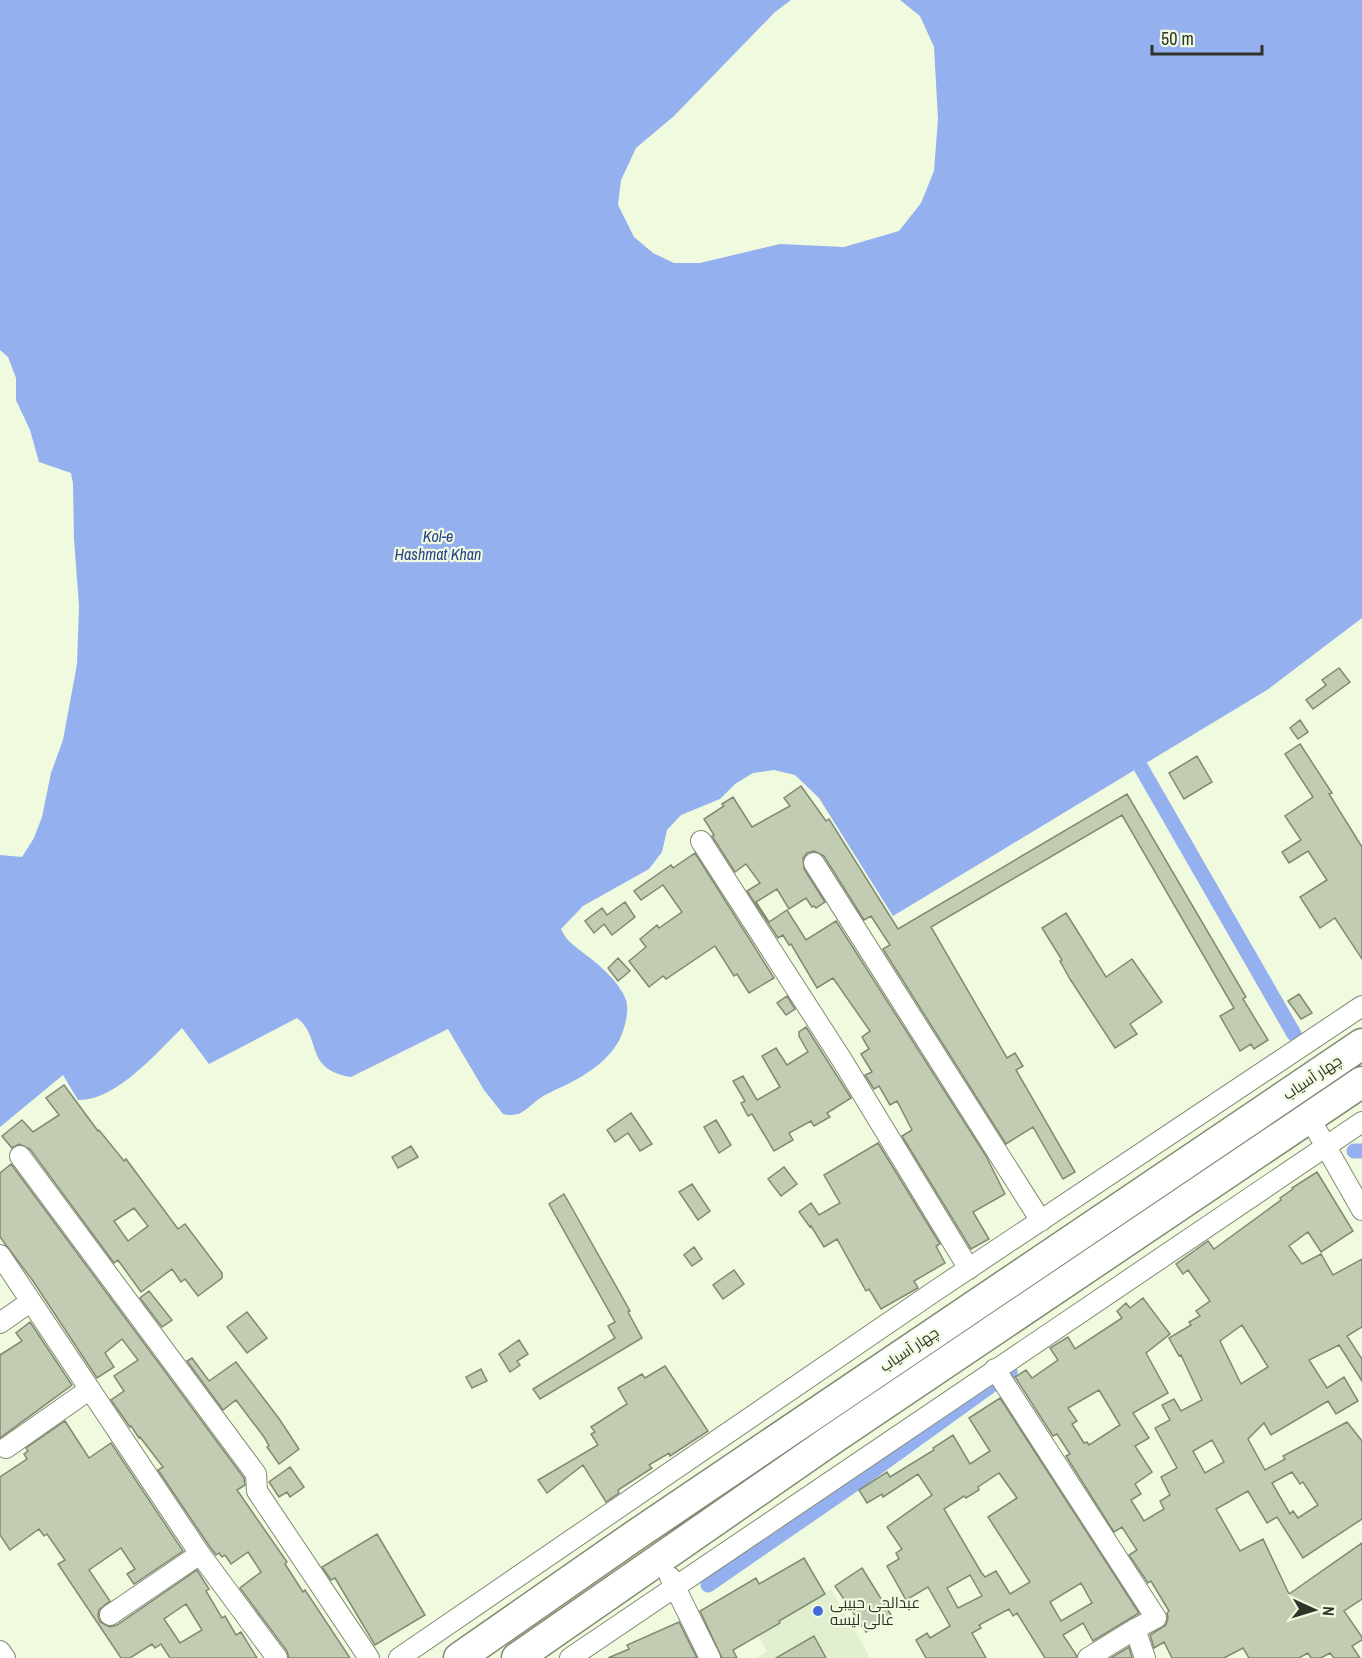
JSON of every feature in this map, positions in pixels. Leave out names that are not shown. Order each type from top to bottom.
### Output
[{"type":"highway","name":"چهار آسیاب","points":[[459,1658],[637,1534],[1362,1044]]},
{"type":"highway","name":"چهار آسیاب","points":[[518,1658],[831,1440],[1362,1082]]},
{"type":"street","points":[[701,841],[843,1060],[969,1269]]},
{"type":"street","points":[[814,863],[1041,1221]]},
{"type":"street","points":[[399,1658],[969,1269],[1362,1006]]},
{"type":"street","points":[[1309,1117],[1362,1210]]},
{"type":"street","points":[[570,1658],[675,1586],[999,1376],[1362,1122]]},
{"type":"street","points":[[20,1156],[256,1474],[257,1491],[369,1658]]},
{"type":"street","points":[[0,1255],[200,1554],[278,1658]]},
{"type":"street","points":[[0,1323],[30,1302]]},
{"type":"street","points":[[999,1376],[1156,1618],[1088,1658]]},
{"type":"street","points":[[6,1448],[90,1389]]},
{"type":"street","points":[[110,1615],[200,1554]]},
{"type":"street","points":[[659,1559],[675,1586],[710,1658]]},
{"type":"street","points":[[1135,1629],[1146,1658]]},
{"type":"street","points":[[0,1651],[5,1658]]},
{"type":"shaded area","name":"عبدالحی حبیبی عالی لیسه","points":[[831,1589],[870,1658],[826,1658],[814,1636],[780,1656],[781,1658],[757,1658],[767,1651],[756,1632]]},
{"type":"water","name":"Kol-e Hashmat Khan","points":[[0,0],[791,0],[775,12],[674,116],[636,148],[621,180],[618,205],[634,237],[653,253],[674,263],[700,263],[780,244],[844,247],[899,231],[921,203],[934,171],[938,119],[934,47],[920,16],[900,0],[1362,0],[1362,618],[1267,690],[893,916],[819,798],[795,775],[774,770],[753,773],[735,784],[720,799],[681,815],[667,830],[662,852],[649,869],[583,906],[561,929],[572,944],[609,975],[623,994],[627,1011],[619,1040],[608,1056],[593,1069],[542,1097],[519,1114],[503,1114],[484,1090],[448,1029],[351,1077],[336,1073],[326,1067],[320,1060],[305,1026],[297,1018],[209,1064],[182,1028],[148,1062],[107,1093],[78,1100],[63,1075],[0,1127],[0,855],[22,857],[34,838],[42,817],[51,773],[63,740],[77,664],[79,606],[71,473],[39,462],[30,430],[16,400],[16,378],[8,357],[0,350]]},
{"type":"building","points":[[1339,668],[1350,682],[1313,709],[1306,700],[1326,685],[1322,680]]},
{"type":"building","points":[[1300,720],[1308,732],[1298,739],[1290,728]]},
{"type":"building","points":[[1300,744],[1332,793],[1329,794],[1362,847],[1362,959],[1335,918],[1320,928],[1300,897],[1327,880],[1308,851],[1289,863],[1282,852],[1301,840],[1285,816],[1313,797],[1285,754]]},
{"type":"building","points":[[1197,756],[1212,782],[1184,799],[1169,773]]},
{"type":"building","points":[[801,786],[826,821],[829,819],[898,929],[1127,794],[1246,997],[1243,999],[1268,1040],[1254,1049],[1251,1044],[1240,1051],[1220,1016],[1234,1008],[1122,815],[931,927],[1007,1058],[1015,1053],[1023,1066],[1016,1070],[1075,1172],[1063,1179],[1033,1127],[1006,1144],[883,949],[890,945],[871,916],[864,920],[824,856],[814,851],[807,853],[803,858],[804,869],[825,902],[816,908],[812,907],[806,898],[789,909],[777,889],[756,902],[769,922],[787,910],[806,940],[836,921],[986,1156],[1005,1194],[973,1212],[989,1239],[971,1249],[902,1136],[912,1130],[897,1101],[890,1105],[879,1086],[874,1089],[865,1075],[872,1072],[861,1054],[869,1049],[862,1037],[870,1031],[833,978],[817,988],[791,944],[789,945],[783,935],[778,938],[747,891],[760,883],[746,864],[735,872],[704,819],[733,797],[752,827],[790,806],[784,798]]},
{"type":"building","points":[[695,853],[774,978],[749,993],[737,974],[734,976],[715,946],[666,979],[663,976],[649,987],[629,961],[646,947],[640,939],[657,925],[659,928],[682,912],[663,885],[641,900],[634,891],[671,865],[673,868]]},
{"type":"building","points":[[625,902],[635,917],[612,935],[604,924],[594,933],[585,921],[602,908],[607,915]]},
{"type":"building","points":[[1066,913],[1106,977],[1132,959],[1162,1002],[1130,1024],[1137,1034],[1115,1048],[1070,979],[1060,961],[1062,960],[1042,928]]},
{"type":"building","points":[[618,958],[630,971],[618,981],[608,968]]},
{"type":"building","points":[[1299,994],[1312,1013],[1301,1019],[1288,1001]]},
{"type":"building","points":[[787,996],[795,1009],[786,1015],[777,1003]]},
{"type":"building","points":[[806,1027],[851,1098],[827,1113],[830,1117],[814,1126],[811,1121],[789,1133],[793,1140],[774,1151],[752,1114],[748,1116],[741,1103],[745,1101],[733,1081],[743,1076],[757,1100],[780,1087],[762,1056],[776,1048],[787,1065],[808,1052],[799,1036],[799,1032]]},
{"type":"building","points":[[64,1085],[98,1131],[124,1161],[126,1159],[178,1229],[185,1224],[222,1273],[222,1278],[198,1296],[185,1279],[181,1282],[172,1269],[141,1292],[118,1260],[114,1263],[30,1149],[19,1144],[12,1148],[2,1136],[22,1120],[33,1132],[59,1115],[46,1098]],"holes":[[[134,1208],[148,1226],[128,1241],[114,1221]]]},
{"type":"building","points":[[631,1113],[652,1144],[640,1151],[628,1133],[615,1142],[607,1130]]},
{"type":"building","points":[[716,1120],[731,1145],[719,1153],[704,1127]]},
{"type":"building","points":[[878,1143],[940,1244],[936,1246],[945,1263],[914,1281],[918,1288],[881,1309],[869,1289],[866,1291],[837,1239],[824,1247],[799,1212],[811,1203],[819,1215],[840,1203],[824,1175]]},
{"type":"building","points":[[411,1146],[418,1157],[398,1168],[392,1157]]},
{"type":"building","points":[[11,1164],[244,1478],[245,1485],[237,1490],[287,1562],[285,1564],[303,1592],[305,1590],[350,1658],[289,1658],[287,1651],[240,1588],[261,1572],[248,1552],[231,1564],[225,1555],[222,1557],[219,1553],[216,1555],[210,1547],[158,1470],[163,1467],[111,1400],[124,1391],[114,1376],[138,1360],[122,1339],[105,1353],[114,1367],[97,1378],[33,1281],[0,1237],[0,1173]]},
{"type":"building","points":[[784,1167],[797,1184],[781,1196],[768,1179]]},
{"type":"building","points":[[1317,1172],[1353,1231],[1321,1252],[1308,1232],[1289,1246],[1302,1264],[1321,1254],[1333,1275],[1362,1259],[1362,1327],[1347,1336],[1362,1359],[1362,1381],[1339,1345],[1309,1360],[1327,1388],[1344,1377],[1358,1401],[1336,1414],[1328,1401],[1271,1435],[1264,1423],[1248,1439],[1265,1470],[1285,1459],[1283,1456],[1347,1422],[1362,1441],[1362,1519],[1303,1558],[1277,1517],[1267,1523],[1248,1491],[1216,1509],[1240,1551],[1263,1539],[1289,1594],[1362,1543],[1362,1599],[1344,1611],[1362,1637],[1362,1640],[1352,1646],[1360,1658],[1334,1658],[1330,1653],[1321,1658],[1311,1658],[1308,1653],[1299,1658],[1249,1658],[1243,1648],[1224,1658],[1172,1658],[1164,1642],[1154,1648],[1150,1635],[1166,1625],[1169,1611],[1151,1581],[1148,1583],[1129,1555],[1137,1550],[1122,1527],[1114,1532],[1066,1456],[1070,1454],[1057,1434],[1053,1436],[1015,1377],[1026,1370],[1032,1378],[1058,1360],[1050,1348],[1068,1337],[1075,1349],[1122,1318],[1117,1311],[1126,1303],[1130,1308],[1143,1298],[1170,1334],[1146,1353],[1168,1393],[1133,1413],[1149,1438],[1135,1446],[1152,1472],[1135,1484],[1141,1494],[1131,1500],[1144,1521],[1164,1509],[1160,1501],[1170,1495],[1161,1477],[1177,1468],[1155,1428],[1170,1420],[1162,1405],[1174,1399],[1181,1411],[1202,1400],[1181,1355],[1179,1356],[1169,1338],[1191,1325],[1189,1322],[1200,1316],[1196,1311],[1210,1301],[1188,1270],[1183,1274],[1176,1264],[1208,1241],[1214,1249],[1281,1200],[1280,1198]],"holes":[[[1242,1325],[1268,1367],[1241,1384],[1220,1341]],[[1099,1390],[1120,1425],[1089,1445],[1087,1442],[1084,1443],[1072,1424],[1077,1421],[1068,1408]],[[1212,1440],[1224,1462],[1205,1473],[1193,1451]],[[1292,1472],[1300,1484],[1303,1482],[1318,1505],[1298,1518],[1293,1511],[1290,1514],[1272,1483]]]},
{"type":"building","points":[[692,1184],[710,1211],[698,1220],[679,1192]]},
{"type":"building","points":[[564,1194],[630,1311],[628,1312],[642,1338],[540,1399],[533,1389],[615,1338],[608,1326],[615,1322],[549,1204]]},
{"type":"building","points":[[694,1247],[702,1259],[692,1266],[684,1255]]},
{"type":"building","points":[[734,1270],[744,1284],[723,1299],[713,1285]]},
{"type":"building","points":[[149,1291],[172,1320],[162,1327],[140,1298]]},
{"type":"building","points":[[247,1312],[267,1338],[247,1353],[227,1327]]},
{"type":"building","points":[[30,1322],[72,1385],[0,1438],[0,1355],[22,1341],[16,1333]]},
{"type":"building","points":[[519,1340],[528,1354],[517,1361],[520,1365],[510,1372],[499,1354]]},
{"type":"building","points":[[192,1358],[209,1381],[236,1362],[299,1449],[279,1464],[267,1447],[269,1446],[264,1437],[236,1400],[223,1410],[187,1361]]},
{"type":"building","points":[[665,1366],[708,1431],[670,1456],[669,1453],[649,1465],[652,1468],[618,1490],[619,1493],[606,1502],[583,1465],[547,1493],[538,1480],[598,1445],[591,1434],[595,1432],[591,1427],[627,1404],[618,1388],[642,1374],[645,1378]]},
{"type":"building","points":[[481,1369],[487,1381],[472,1388],[466,1377]]},
{"type":"building","points":[[1000,1398],[1139,1613],[1093,1641],[1083,1623],[1063,1635],[1077,1656],[1076,1658],[1045,1658],[1017,1613],[1013,1616],[1009,1609],[979,1625],[981,1628],[972,1633],[986,1658],[926,1658],[916,1640],[927,1633],[930,1638],[950,1626],[928,1587],[906,1600],[887,1566],[899,1559],[896,1553],[902,1549],[887,1527],[932,1495],[918,1474],[883,1497],[882,1494],[867,1503],[859,1490],[887,1472],[890,1477],[934,1450],[933,1448],[953,1435],[970,1464],[990,1451],[969,1418]],"holes":[[[999,1473],[1017,1498],[988,1517],[1030,1582],[1010,1594],[996,1571],[985,1577],[981,1572],[944,1509],[964,1496],[966,1498],[979,1490],[978,1487]],[[970,1575],[982,1596],[958,1608],[947,1588]],[[1081,1583],[1092,1603],[1061,1621],[1050,1602]]]},
{"type":"building","points":[[65,1421],[89,1458],[111,1443],[183,1551],[134,1584],[127,1574],[135,1569],[121,1548],[89,1570],[110,1601],[99,1610],[100,1622],[110,1627],[117,1625],[197,1570],[209,1589],[206,1591],[222,1618],[225,1616],[236,1635],[241,1632],[257,1658],[170,1658],[161,1644],[155,1648],[152,1644],[130,1658],[121,1658],[58,1564],[65,1560],[47,1534],[44,1536],[39,1529],[10,1550],[0,1535],[0,1477],[27,1459],[24,1454],[28,1451],[26,1448]],"holes":[[[186,1604],[202,1630],[180,1643],[164,1619]]]},
{"type":"building","points":[[290,1467],[304,1487],[290,1497],[287,1492],[279,1497],[269,1482]]},
{"type":"building","points":[[377,1534],[425,1615],[375,1645],[335,1578],[331,1580],[322,1567]]},
{"type":"building","points":[[804,1558],[825,1594],[733,1650],[737,1658],[722,1658],[700,1611],[756,1578],[759,1584]]},
{"type":"building","points":[[862,1568],[893,1618],[866,1632],[835,1586]]},
{"type":"building","points":[[679,1622],[697,1658],[608,1658],[629,1649],[627,1645]]},
{"type":"building","points":[[814,1636],[826,1658],[776,1658]]},
{"type":"building","points":[[1129,1647],[1132,1658],[1111,1658]]},
{"type":"waterway","points":[[1131,750],[1294,1034]]},
{"type":"waterway","points":[[1354,1151],[1362,1151]]},
{"type":"waterway","points":[[708,1585],[853,1485],[1010,1372]]},
{"type":"place","name":"عبدالحی حبیبی عالی لیسه","points":[[818,1611]]}]
